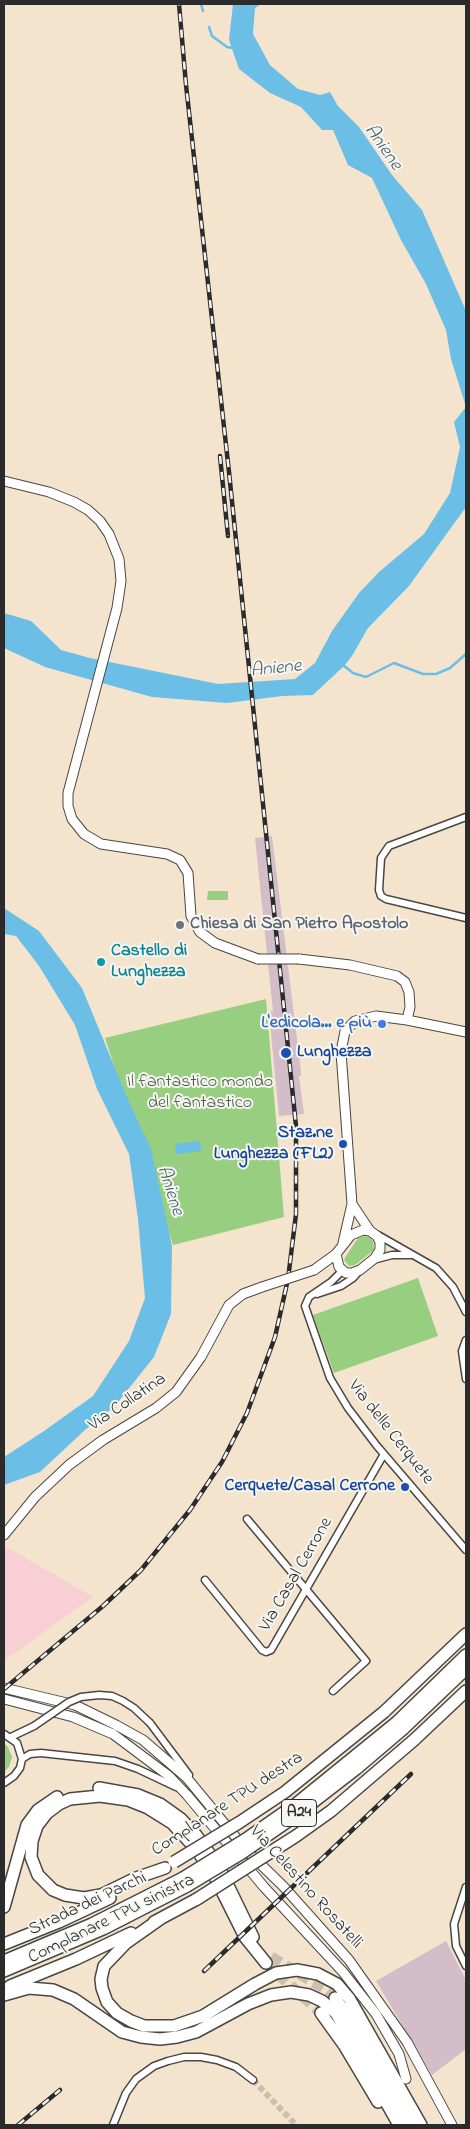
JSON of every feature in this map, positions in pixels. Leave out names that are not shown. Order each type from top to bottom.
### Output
[{"type":"highway","name":"Complanare TPU destra","points":[[4,1944],[91,1907],[169,1865],[285,1792],[384,1712],[466,1634]]},
{"type":"highway","name":"Strada dei Parchi","points":[[4,1971],[103,1929],[257,1843],[356,1769],[466,1655]]},
{"type":"highway","name":"Strada dei Parchi","points":[[400,1725],[466,1669]]},
{"type":"highway","name":"Complanare TPU sinistra","points":[[4,1988],[76,1959],[160,1919],[197,1899],[303,1831],[331,1811],[414,1740],[466,1691]]},
{"type":"highway","points":[[4,1907],[25,1831],[30,1820],[38,1810],[59,1796],[78,1790],[96,1788],[119,1790],[160,1804],[181,1819],[196,1835],[222,1872],[256,1942],[268,1960],[245,1937],[214,1876],[197,1850],[172,1823],[148,1808],[128,1800],[100,1796],[70,1799],[47,1813],[37,1826],[32,1840],[31,1854],[35,1870],[50,1888],[65,1895],[84,1898],[101,1895],[169,1865]]},
{"type":"highway","name":"Strada dei Parchi","points":[[4,1961],[185,1882]]},
{"type":"highway","points":[[160,1919],[126,1943],[104,1966],[101,1979],[102,1988],[107,2002],[117,2013],[144,2026],[174,2026],[203,2016],[276,1973],[297,1970],[318,1974],[337,1984],[349,1998],[421,2125]]},
{"type":"highway","points":[[4,1995],[29,1988],[53,1990],[74,1999],[122,2032],[160,2039],[182,2036],[201,2030],[248,2004],[271,1995],[291,1992],[309,1994],[322,2000],[338,2016],[399,2125]]},
{"type":"highway","points":[[335,1998],[350,2018],[409,2125]]},
{"type":"highway","points":[[321,2013],[344,2045],[391,2125]]},
{"type":"street","points":[[4,481],[43,490],[74,502],[88,510],[103,525],[116,549],[121,575],[119,598],[110,639],[68,793],[68,806],[74,822],[84,834],[101,844],[168,854],[180,860],[188,873],[191,916],[196,928],[212,942],[258,959],[298,959],[350,965],[397,976],[405,982],[410,995],[407,1020]]},
{"type":"street","points":[[466,817],[389,846],[381,858],[379,890],[381,896],[386,899],[466,918]]},
{"type":"street","points":[[343,1243],[352,1204],[341,1052],[343,1034],[352,1022],[367,1017],[386,1016],[466,1032]]},
{"type":"street","points":[[352,1204],[372,1232],[380,1241],[380,1248],[373,1260],[360,1270],[352,1274],[341,1269],[336,1254],[343,1243],[358,1230],[372,1232],[432,1264],[455,1290],[466,1312]]},
{"type":"street","name":"Via Collatina","points":[[314,1270],[336,1254]]},
{"type":"street","points":[[373,1260],[397,1254],[415,1256]]},
{"type":"street","points":[[311,1295],[331,1282],[341,1269]]},
{"type":"street","name":"Via Collatina","points":[[4,1535],[35,1497],[64,1470],[103,1440],[156,1408],[176,1392],[203,1354],[227,1308],[243,1294],[314,1270],[341,1269]]},
{"type":"street","points":[[311,1295],[341,1286],[353,1278],[360,1270]]},
{"type":"street","name":"Via delle Cerquete","points":[[311,1295],[306,1302],[305,1311],[330,1378],[348,1408],[384,1454],[466,1550]]},
{"type":"street","points":[[466,1340],[462,1351],[466,1379]]},
{"type":"street","name":"Via Casal Cerrone","points":[[205,1580],[260,1649],[266,1652],[273,1647],[384,1454]]},
{"type":"street","points":[[246,1519],[366,1661],[333,1691]]},
{"type":"street","name":"Via Celestino Rosatelli","points":[[4,1688],[75,1705],[136,1736],[173,1764],[248,1852],[283,1886],[349,1960],[407,2042],[452,2125]]},
{"type":"street","points":[[11,1737],[22,1734],[69,1702],[81,1697],[112,1696],[134,1708],[150,1723],[213,1809]]},
{"type":"street","name":"Via Celestino Rosatelli","points":[[4,1699],[73,1717],[114,1734],[168,1776],[187,1795],[264,1887],[343,1972],[376,2014],[399,2054],[406,2080]]},
{"type":"street","points":[[4,1734],[11,1737],[17,1743],[22,1759],[20,1768],[14,1776],[4,1783]]},
{"type":"street","points":[[22,1759],[30,1754],[41,1753],[115,1761],[171,1783],[187,1795]]},
{"type":"street","points":[[466,1887],[454,1924],[456,1946],[466,1966]]},
{"type":"street","points":[[114,2125],[126,2093],[136,2079],[154,2066],[168,2061],[184,2057],[201,2057],[217,2060],[236,2067],[253,2080]]},
{"type":"shaded area","points":[[272,836],[301,1072],[301,1076],[299,1076],[304,1114],[279,1116],[269,1012],[273,1011],[255,838]]},
{"type":"shaded area","points":[[7,1547],[93,1597],[4,1661],[4,1551]]},
{"type":"shaded area","points":[[446,1941],[466,1980],[466,2049],[432,2075],[376,1981]]},
{"type":"green space","points":[[208,891],[228,891],[228,900],[207,900]]},
{"type":"green space","name":"Il fantastico mondo del fantastico","points":[[266,999],[284,1217],[173,1245],[105,1038]]},
{"type":"green space","points":[[369,1237],[373,1241],[374,1250],[355,1265],[349,1266],[344,1260],[346,1256],[358,1238]]},
{"type":"green space","points":[[418,1278],[438,1336],[334,1373],[313,1315]]},
{"type":"green space","points":[[4,1743],[12,1757],[9,1767],[4,1772]]},
{"type":"water","points":[[233,4],[261,4],[255,8],[253,34],[270,65],[298,89],[320,95],[330,92],[338,106],[359,127],[392,175],[422,210],[466,311],[466,407],[451,359],[446,330],[426,284],[401,240],[372,178],[348,165],[333,130],[322,130],[301,107],[270,93],[239,69],[229,40]]},
{"type":"water","points":[[466,407],[466,507],[409,586],[368,628],[344,666],[313,695],[282,696],[227,703],[152,697],[45,667],[4,648],[4,613],[31,621],[61,650],[90,658],[218,684],[295,679],[315,663],[332,631],[359,593],[379,572],[424,534],[450,493],[460,447],[454,422]]},
{"type":"water","points":[[4,908],[39,931],[82,988],[129,1102],[151,1149],[172,1246],[171,1314],[154,1357],[114,1407],[86,1429],[40,1472],[4,1485],[4,1457],[93,1396],[129,1341],[145,1298],[138,1219],[129,1154],[97,1089],[75,1025],[39,966],[16,936],[4,934]]},
{"type":"water","points":[[200,1141],[201,1151],[176,1154],[175,1144]]},
{"type":"waterway","points":[[201,4],[203,11]]},
{"type":"waterway","points":[[209,27],[212,36],[227,47],[233,48]]},
{"type":"waterway","points":[[343,665],[353,673],[366,677],[394,663],[423,674],[436,674],[450,668],[466,654]]},
{"type":"tunnel","points":[[271,1957],[325,1989],[335,1998]]},
{"type":"tunnel","points":[[266,1963],[321,2013]]},
{"type":"tunnel","points":[[253,2080],[296,2125]]},
{"type":"railway","points":[[4,1689],[103,1606],[141,1570],[190,1510],[222,1462],[247,1413],[275,1337],[288,1279],[296,1214],[296,1126],[179,4]]},
{"type":"railway","points":[[220,456],[228,536]]},
{"type":"railway","points":[[204,1971],[411,1774]]},
{"type":"railway","points":[[18,2125],[60,2090]]},
{"type":"place","name":"Chiesa di San Pietro Apostolo","points":[[180,925]]},
{"type":"place","name":"Castello di Lunghezza","points":[[101,962]]},
{"type":"place","name":"L'edicola… e più","points":[[382,1024]]},
{"type":"place","name":"Lunghezza","points":[[286,1053]]},
{"type":"place","name":"Staz.ne Lunghezza (FL2)","points":[[343,1144]]},
{"type":"place","name":"Cerquete/Casal Cerrone","points":[[405,1487]]},
{"type":"water label","name":"Aniene","points":[[382,148]]},
{"type":"water label","name":"Aniene","points":[[276,670]]},
{"type":"water label","name":"Aniene","points":[[169,1191]]}]
